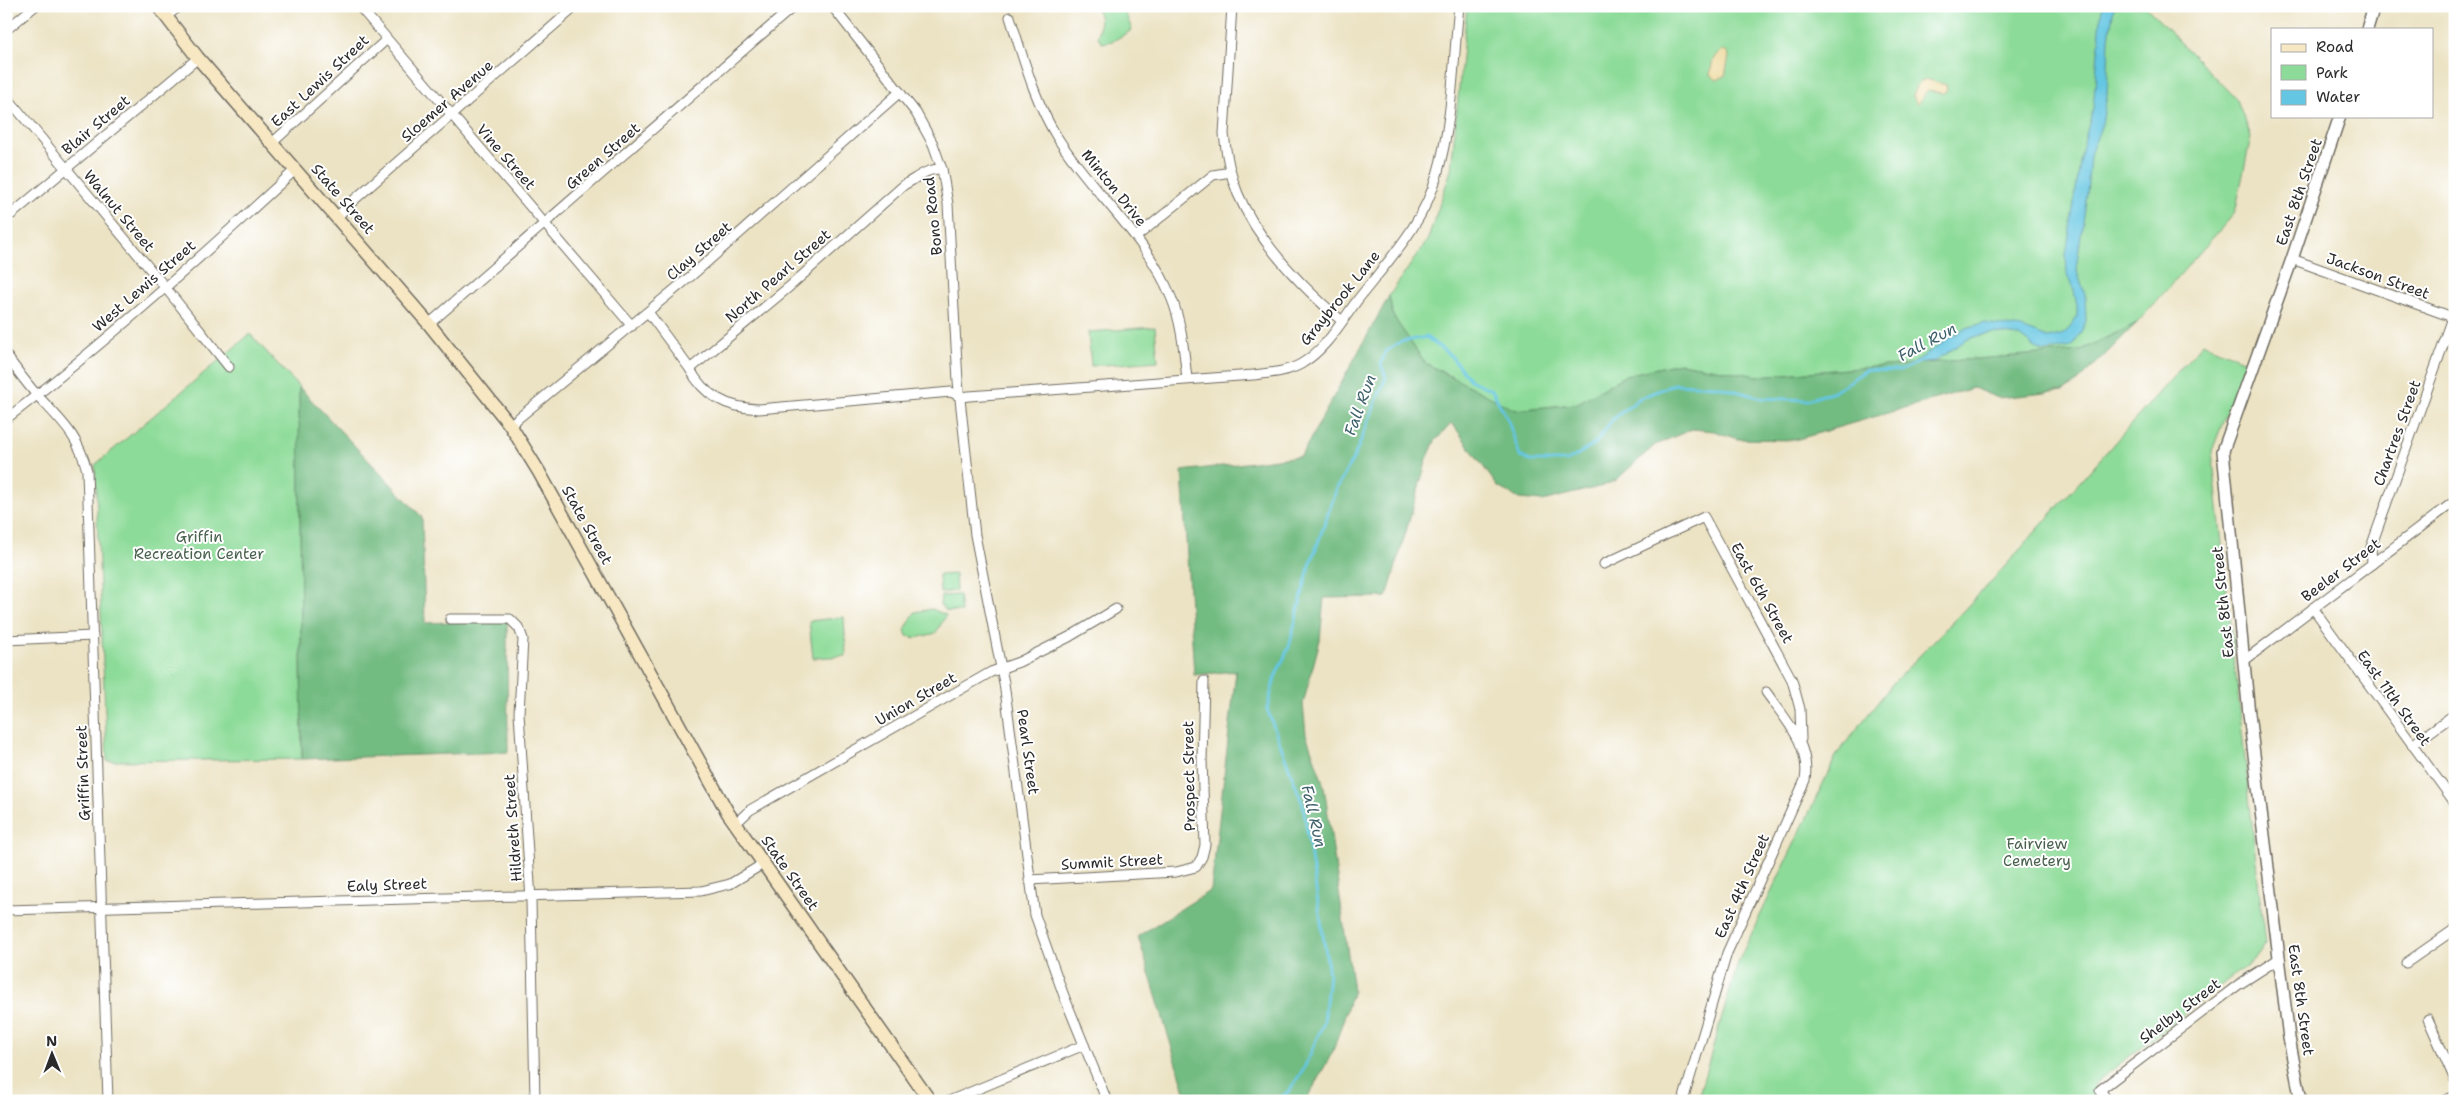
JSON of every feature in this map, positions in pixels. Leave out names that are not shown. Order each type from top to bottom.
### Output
[{"type":"main road","name":"State Street","points":[[162,11],[198,58],[429,324],[510,425],[539,472],[728,813],[930,1101]]},
{"type":"street","points":[[6,30],[35,6]]},
{"type":"street","points":[[162,11],[180,6]]},
{"type":"street","name":"Sloemer Avenue","points":[[337,217],[576,6]]},
{"type":"street","name":"Green Street","points":[[429,324],[794,6]]},
{"type":"street","name":"Bono Road","points":[[832,6],[900,92],[933,144],[942,169],[948,204],[958,380],[961,396]]},
{"type":"street","points":[[1232,6],[1224,134],[1230,172],[1245,208],[1267,242],[1310,292],[1342,321]]},
{"type":"street","name":"Graybrook Lane","points":[[690,369],[708,393],[724,403],[743,408],[774,408],[951,392],[961,396],[1254,375],[1287,370],[1301,364],[1323,346],[1408,235],[1420,216],[1437,178],[1446,132],[1459,6]]},
{"type":"street","points":[[2367,28],[2374,6]]},
{"type":"street","name":"Vine Street","points":[[362,8],[386,40],[632,326]]},
{"type":"street","name":"Minton Drive","points":[[1010,17],[1032,84],[1056,134],[1086,176],[1136,237],[1150,257],[1171,297],[1184,345],[1187,379]]},
{"type":"street","name":"East Lewis Street","points":[[272,143],[386,40]]},
{"type":"street","name":"Blair Street","points":[[12,214],[198,58]]},
{"type":"street","name":"Clay Street","points":[[510,425],[632,326],[900,92]]},
{"type":"street","name":"Walnut Street","points":[[6,96],[229,367]]},
{"type":"street","name":"East 8th Street","points":[[2301,1101],[2289,1038],[2249,714],[2223,451],[2292,259],[2339,118]]},
{"type":"street","name":"North Pearl Street","points":[[690,369],[789,287],[904,185],[925,171],[933,168],[942,169]]},
{"type":"street","name":"West Lewis Street","points":[[6,419],[165,287],[295,170]]},
{"type":"street","points":[[1136,237],[1213,176],[1230,172]]},
{"type":"street","name":"Jackson Street","points":[[2292,259],[2454,316]]},
{"type":"street","points":[[648,312],[690,369]]},
{"type":"street","name":"Chartres Street","points":[[2372,564],[2371,547],[2454,316]]},
{"type":"street","points":[[6,355],[37,395]]},
{"type":"street","name":"Griffin Street","points":[[37,395],[61,420],[80,446],[87,471],[108,1101]]},
{"type":"street","name":"Pearl Street","points":[[961,396],[975,540],[1001,667],[1029,880],[1039,930],[1107,1101]]},
{"type":"street","name":"Beeler Street","points":[[2245,660],[2455,502]]},
{"type":"street","name":"East 6th Street","points":[[1604,564],[1704,517],[1794,684],[1800,709],[1801,742]]},
{"type":"street","name":"East 11th Street","points":[[2313,608],[2455,803]]},
{"type":"street","name":"Union Street","points":[[736,823],[750,810],[1001,667],[1027,659],[1116,610]]},
{"type":"street","name":"Hildreth Street","points":[[450,619],[506,618],[514,621],[521,633],[520,713],[531,895],[535,1101]]},
{"type":"street","points":[[6,640],[93,636]]},
{"type":"street","name":"Prospect Street","points":[[1196,867],[1202,858],[1204,846],[1202,760],[1204,682]]},
{"type":"street","name":"East 4th Street","points":[[1683,1101],[1728,953],[1805,780],[1806,762],[1801,742],[1766,692]]},
{"type":"street","points":[[2412,745],[2455,714]]},
{"type":"street","name":"Ealy Street","points":[[6,910],[701,891],[730,884],[763,864]]},
{"type":"street","name":"Summit Street","points":[[1029,880],[1176,872],[1196,867]]},
{"type":"street","points":[[2406,963],[2455,929]]},
{"type":"street","name":"Shelby Street","points":[[2108,1101],[2100,1090],[2238,984],[2280,958]]},
{"type":"street","points":[[2428,1019],[2455,1080]]},
{"type":"street","points":[[949,1101],[1084,1045]]},
{"type":"street","points":[[2444,1101],[2455,1096]]},
{"type":"green space","points":[[1096,6],[1123,6],[1132,30],[1113,41],[1102,43],[1098,37],[1100,19]]},
{"type":"green space","points":[[1467,6],[2145,6],[2237,100],[2251,136],[2235,213],[2137,323],[2079,351],[1758,376],[1680,363],[1626,375],[1576,404],[1514,410],[1425,363],[1393,316],[1389,296],[1428,239],[1451,170]]},
{"type":"green space","points":[[1389,296],[1393,316],[1425,363],[1515,410],[1576,404],[1626,375],[1680,363],[1758,376],[2079,351],[2137,323],[2079,381],[2064,391],[1998,398],[1973,388],[1795,440],[1738,439],[1714,431],[1692,429],[1655,445],[1616,480],[1603,486],[1542,501],[1519,499],[1498,487],[1452,423],[1435,441],[1427,459],[1387,597],[1324,598],[1320,640],[1303,704],[1306,734],[1324,786],[1353,990],[1333,1051],[1306,1101],[1188,1101],[1138,936],[1211,890],[1236,671],[1194,675],[1182,471],[1301,456]]},
{"type":"green space","points":[[1155,327],[1158,361],[1091,366],[1088,332]]},
{"type":"green space","name":"Griffin Recreation Center","points":[[250,334],[299,387],[302,759],[107,761],[95,465]]},
{"type":"green space","name":"Fairview Cemetery","points":[[2203,343],[2246,361],[2212,451],[2265,945],[2256,958],[2094,1084],[2101,1101],[1697,1101],[1739,960],[1837,754],[1893,683],[1991,582]]},
{"type":"green space","points":[[299,387],[422,517],[425,623],[507,620],[508,752],[302,759]]},
{"type":"green space","points":[[955,574],[956,591],[940,593],[939,575]]},
{"type":"green space","points":[[959,595],[961,612],[947,611],[940,605],[941,596]]},
{"type":"green space","points":[[932,609],[946,615],[936,633],[916,638],[907,636],[905,630],[915,612]]},
{"type":"green space","points":[[844,617],[846,656],[813,658],[809,621]]},
{"type":"sand","points":[[1723,50],[1729,56],[1725,76],[1717,80],[1710,75],[1711,67],[1717,54]]},
{"type":"sand","points":[[1926,79],[1946,85],[1947,89],[1944,93],[1927,91],[1917,104],[1913,96],[1919,82]]},
{"type":"water","points":[[2102,6],[2114,6],[2109,39],[2107,96],[2102,124],[2090,155],[2087,195],[2076,269],[2085,294],[2086,321],[2081,332],[2071,347],[2045,352],[2034,347],[2019,336],[1995,333],[1980,335],[1966,340],[1935,361],[1914,363],[1966,328],[1984,323],[2022,328],[2048,338],[2061,335],[2068,330],[2077,317],[2074,291],[2067,274],[2066,255],[2082,150],[2093,109]]},
{"type":"waterway","name":"Fall Run","points":[[1277,1101],[1290,1090],[1304,1068],[1324,1022],[1329,974],[1303,805],[1267,709],[1275,677],[1289,647],[1308,571],[1337,488],[1355,455],[1386,377],[1381,364],[1385,352],[1400,342],[1426,337],[1450,355],[1470,380],[1492,390],[1508,420],[1520,456],[1530,461],[1567,461],[1595,444],[1612,420],[1640,398],[1675,384],[1717,386],[1762,398],[1808,400],[1837,390],[1866,370],[1900,371],[1922,361]]}]
